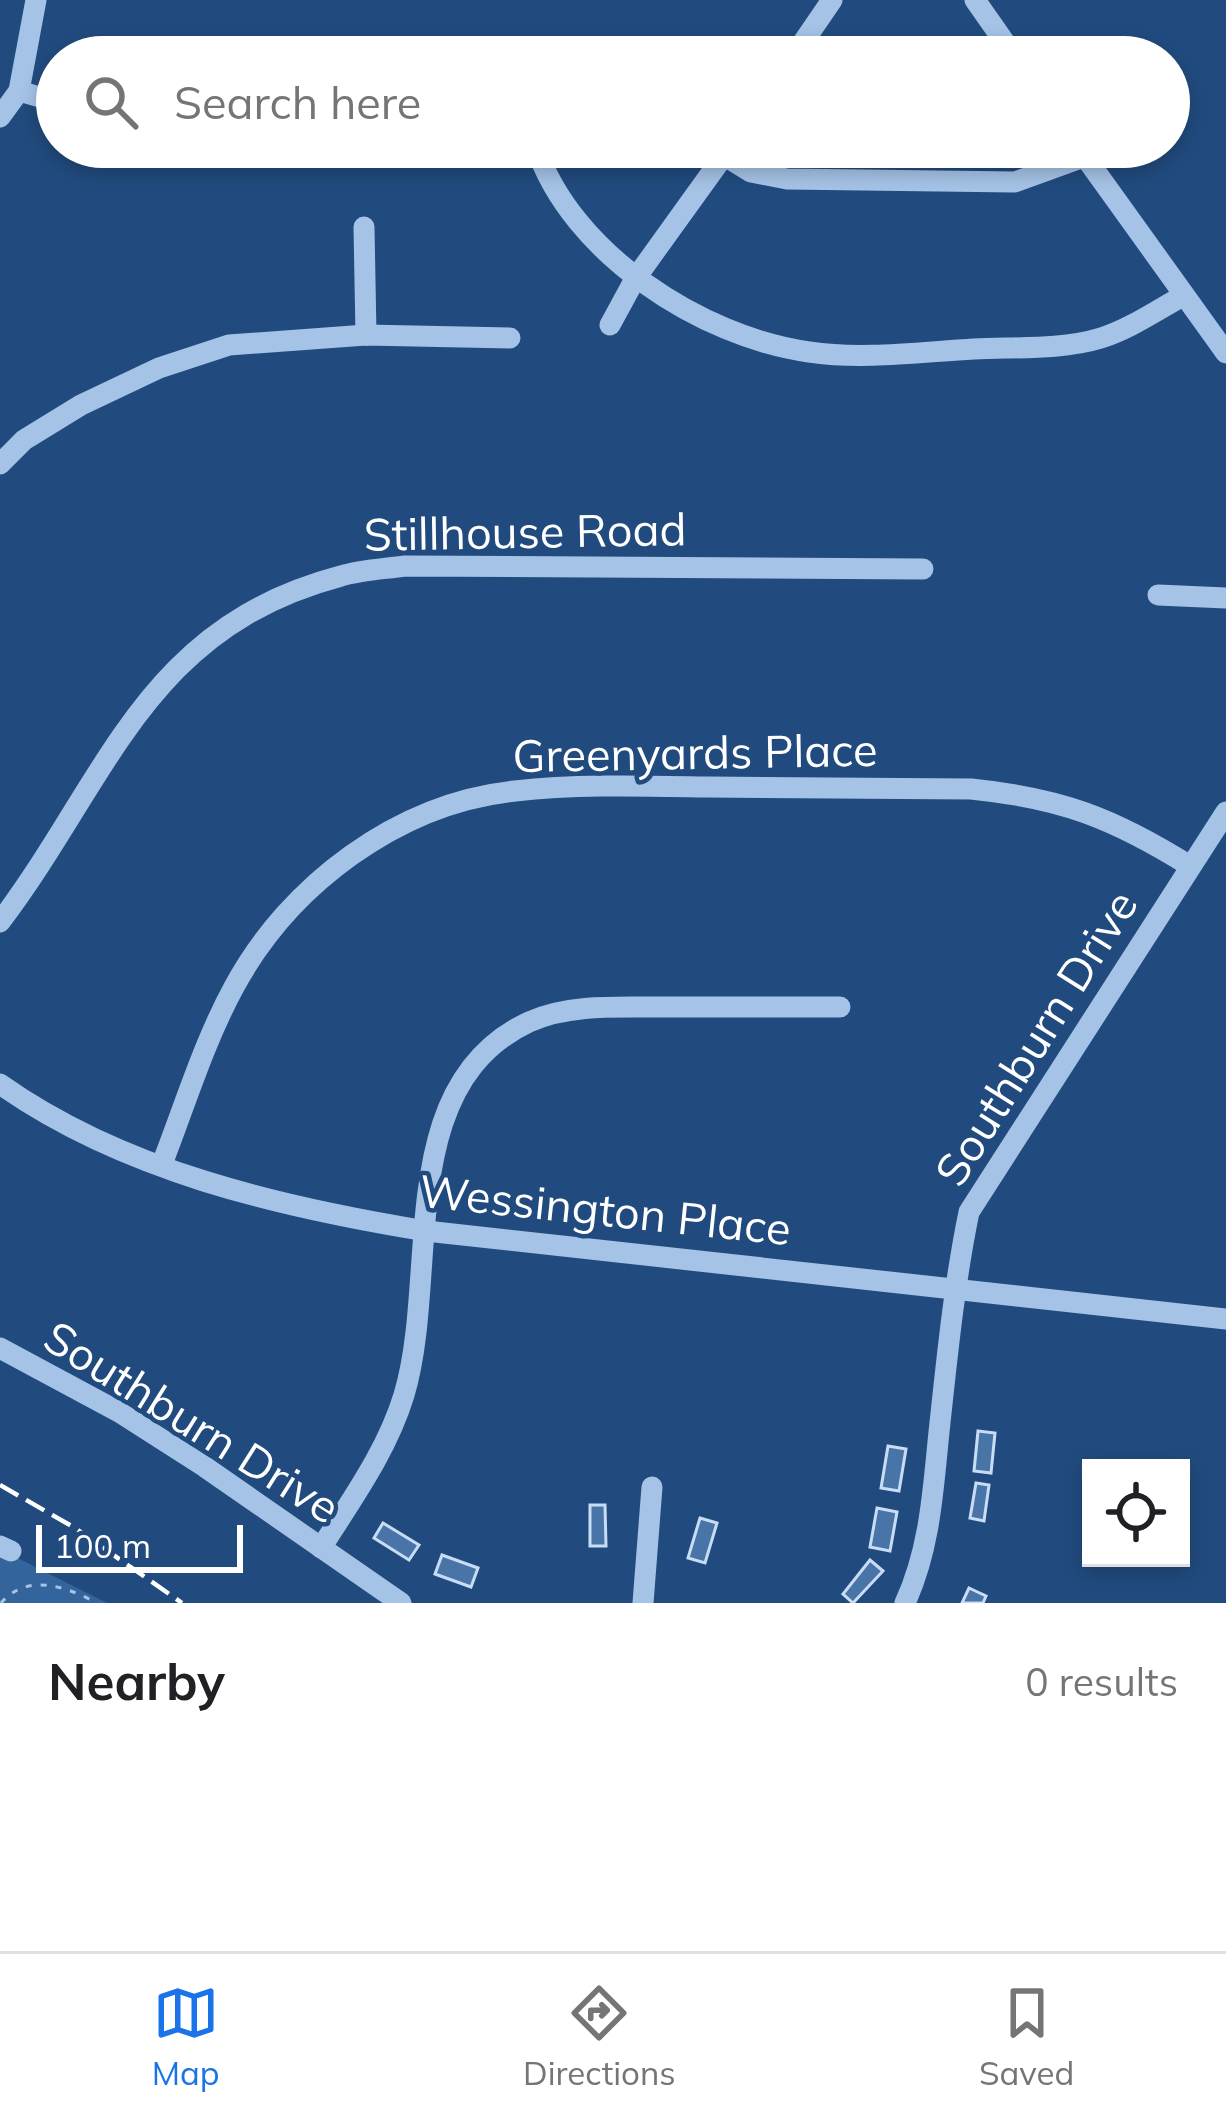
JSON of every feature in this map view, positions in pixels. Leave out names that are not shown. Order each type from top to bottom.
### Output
[{"type":"street","points":[[0,117],[19,91],[36,0]]},
{"type":"street","points":[[807,36],[832,0]]},
{"type":"street","points":[[975,0],[1000,36]]},
{"type":"street","points":[[19,91],[36,95]]},
{"type":"street","points":[[543,168],[570,214],[635,279],[714,322],[808,352],[863,355],[1055,345],[1100,338],[1183,296]]},
{"type":"street","points":[[610,325],[635,279],[716,168]]},
{"type":"street","points":[[746,168],[787,179],[1015,182],[1046,168]]},
{"type":"street","points":[[1092,168],[1226,352]]},
{"type":"street","points":[[364,227],[366,335]]},
{"type":"street","points":[[0,464],[24,440],[81,405],[159,368],[229,345],[366,335],[510,338]]},
{"type":"street","name":"Stillhouse Road","points":[[0,922],[124,729],[169,672],[222,629],[269,603],[341,575],[405,566],[923,569]]},
{"type":"street","points":[[1158,595],[1226,598]]},
{"type":"street","name":"Greenyards Place","points":[[162,1164],[235,986],[298,902],[335,865],[372,842],[459,802],[511,791],[595,786],[971,789],[1028,795],[1081,808],[1139,834],[1190,866]]},
{"type":"street","name":"Southburn Drive","points":[[904,1603],[921,1569],[931,1514],[955,1288],[969,1211],[1226,812]]},
{"type":"street","points":[[321,1548],[384,1446],[405,1392],[440,1124],[462,1078],[492,1046],[531,1021],[579,1009],[840,1007]]},
{"type":"street","name":"Wessington Place","points":[[0,1084],[102,1140],[227,1188],[313,1210],[426,1231],[1226,1319]]},
{"type":"street","name":"Southburn Drive","points":[[0,1348],[136,1423],[401,1603]]},
{"type":"street","points":[[643,1603],[652,1486]]},
{"type":"path","points":[[3,1585],[12,1592]]},
{"type":"path","points":[[1,1603],[12,1592],[59,1586],[98,1603]]},
{"type":"shaded area","points":[[0,1549],[107,1603],[0,1603]]},
{"type":"building","points":[[978,1431],[995,1433],[991,1473],[974,1471]]},
{"type":"building","points":[[888,1446],[906,1449],[899,1491],[881,1488]]},
{"type":"building","points":[[976,1483],[989,1485],[984,1521],[970,1518]]},
{"type":"building","points":[[590,1505],[605,1505],[606,1546],[590,1546]]},
{"type":"building","points":[[877,1508],[897,1512],[890,1551],[870,1547]]},
{"type":"building","points":[[700,1518],[717,1523],[705,1563],[688,1558]]},
{"type":"building","points":[[383,1523],[419,1545],[409,1560],[374,1538]]},
{"type":"building","points":[[442,1555],[478,1568],[471,1587],[435,1574]]},
{"type":"building","points":[[870,1560],[883,1571],[853,1603],[843,1594]]},
{"type":"building","points":[[969,1588],[986,1596],[983,1603],[962,1603]]},
{"type":"railway","points":[[0,1485],[75,1528],[182,1603]]}]
